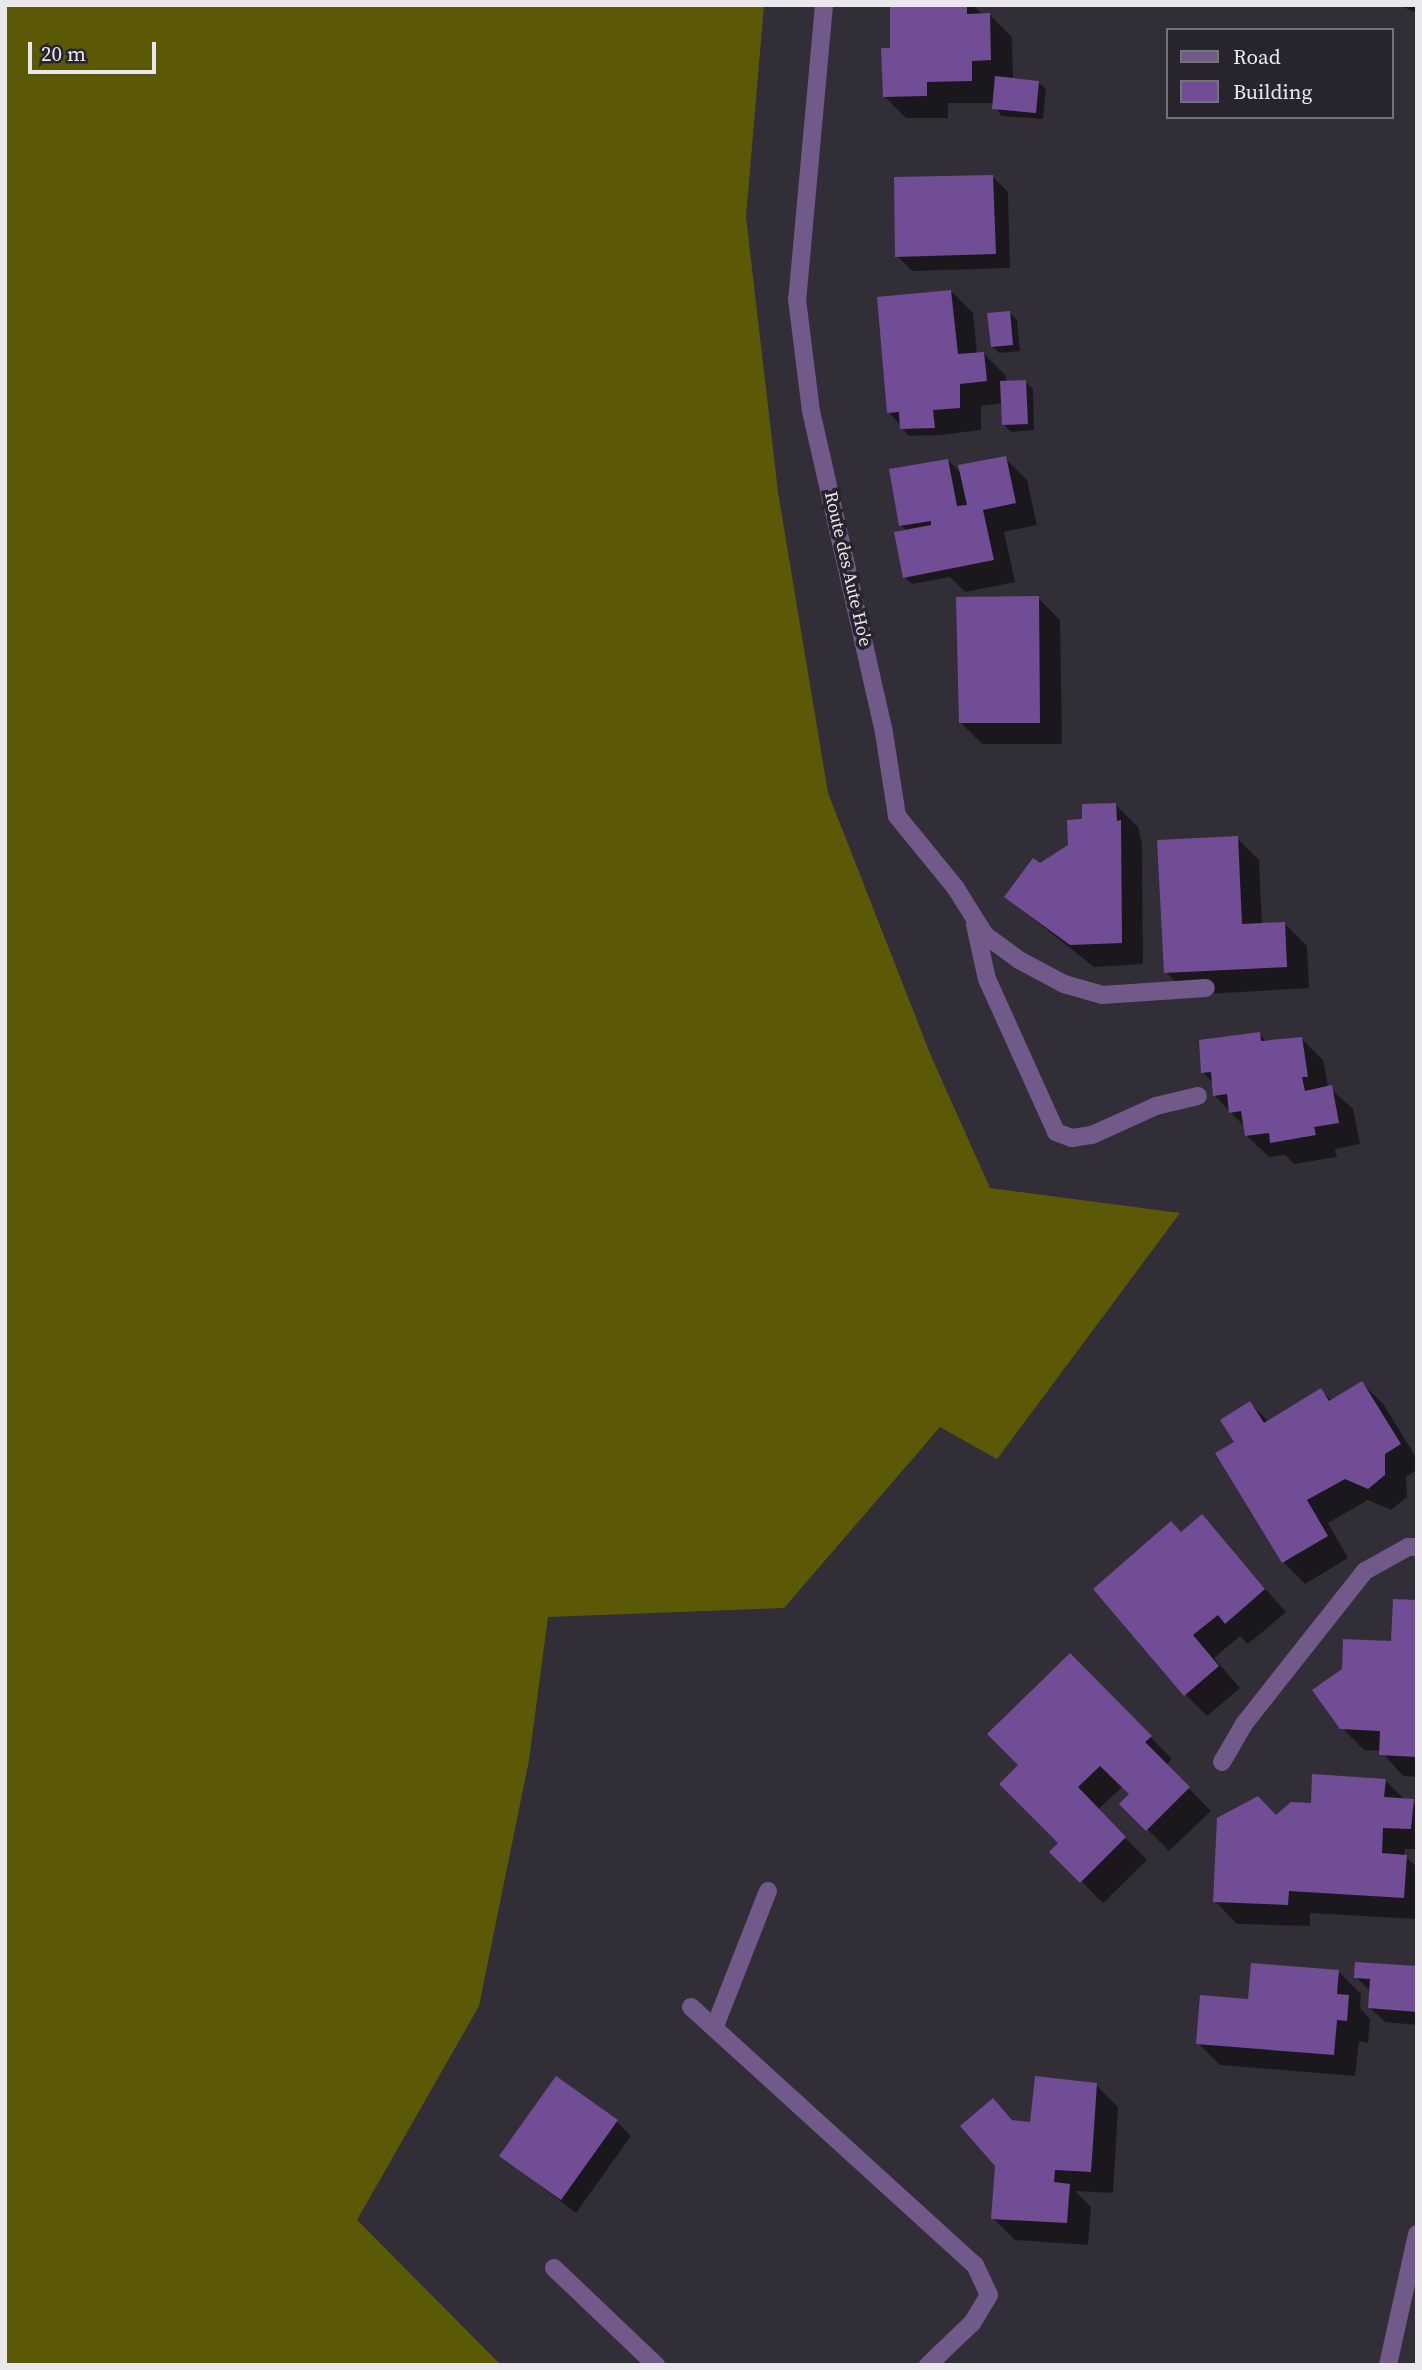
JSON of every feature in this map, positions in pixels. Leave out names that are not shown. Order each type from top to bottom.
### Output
[{"type":"street","name":"Route des Aute Ho'e","points":[[824,5],[797,299],[811,411],[884,733],[897,816],[985,935],[1064,984],[1102,995],[1140,995],[1206,988]]},
{"type":"street","points":[[972,915],[987,979],[1056,1132],[1072,1139],[1092,1135],[1156,1106],[1198,1096]]},
{"type":"street","points":[[1222,1762],[1244,1724],[1365,1571],[1408,1547],[1417,1546]]},
{"type":"street","points":[[715,2026],[768,1891]]},
{"type":"street","points":[[691,2007],[975,2265],[989,2295],[972,2323],[928,2365]]},
{"type":"street","points":[[1388,2365],[1417,2234]]},
{"type":"street","points":[[554,2268],[656,2365]]},
{"type":"shaded area","points":[[5,5],[764,5],[746,217],[778,492],[828,793],[931,1056],[990,1188],[1180,1213],[997,1459],[940,1427],[784,1608],[548,1617],[529,1760],[479,2006],[357,2220],[501,2365],[5,2365]]},
{"type":"building","points":[[890,5],[967,5],[967,14],[990,13],[991,60],[972,61],[972,81],[927,82],[927,96],[883,97],[881,48],[890,48]]},
{"type":"building","points":[[995,76],[1039,81],[1036,113],[992,109]]},
{"type":"building","points":[[993,175],[996,254],[895,257],[894,177]]},
{"type":"building","points":[[951,290],[958,354],[984,352],[987,381],[960,384],[960,408],[933,410],[935,428],[900,429],[899,412],[887,413],[877,297]]},
{"type":"building","points":[[1010,311],[1013,345],[991,347],[987,313]]},
{"type":"building","points":[[1026,380],[1028,424],[1002,425],[1000,381]]},
{"type":"building","points":[[1006,456],[1016,503],[983,510],[994,560],[903,578],[894,532],[931,525],[931,521],[899,526],[889,469],[948,459],[957,506],[967,505],[958,465]]},
{"type":"building","points":[[1039,596],[1040,723],[959,723],[956,597]]},
{"type":"building","points":[[1116,803],[1117,821],[1121,820],[1122,943],[1070,945],[1004,897],[1033,858],[1040,863],[1068,845],[1067,820],[1082,819],[1082,804]]},
{"type":"building","points":[[1238,836],[1242,924],[1285,922],[1287,967],[1164,973],[1157,840]]},
{"type":"building","points":[[1260,1032],[1261,1041],[1302,1037],[1308,1077],[1302,1077],[1305,1091],[1332,1085],[1339,1123],[1314,1127],[1316,1135],[1270,1143],[1269,1133],[1245,1136],[1241,1111],[1229,1113],[1227,1094],[1213,1096],[1211,1072],[1201,1073],[1199,1040]]},
{"type":"building","points":[[1362,1381],[1401,1444],[1385,1454],[1385,1475],[1368,1489],[1345,1479],[1307,1500],[1328,1536],[1282,1563],[1215,1453],[1234,1442],[1220,1420],[1250,1401],[1264,1423],[1321,1388],[1329,1401]]},
{"type":"building","points":[[1202,1514],[1265,1589],[1225,1624],[1218,1615],[1193,1635],[1219,1666],[1184,1696],[1093,1589],[1171,1521],[1181,1532]]},
{"type":"building","points":[[1393,1599],[1417,1600],[1417,1757],[1379,1755],[1380,1731],[1340,1729],[1312,1690],[1342,1669],[1343,1639],[1391,1641]]},
{"type":"building","points":[[1070,1653],[1152,1736],[1145,1742],[1190,1787],[1146,1831],[1119,1804],[1129,1794],[1100,1766],[1078,1787],[1126,1837],[1080,1883],[1049,1852],[1058,1843],[999,1784],[1018,1765],[987,1734]]},
{"type":"building","points":[[1312,1774],[1386,1779],[1384,1797],[1414,1799],[1411,1829],[1383,1828],[1382,1853],[1407,1855],[1404,1898],[1289,1891],[1288,1905],[1213,1902],[1217,1818],[1258,1796],[1276,1815],[1291,1802],[1311,1803]]},
{"type":"building","points":[[1355,1962],[1417,1966],[1417,2012],[1368,2008],[1370,1979],[1354,1978]]},
{"type":"building","points":[[1251,1963],[1339,1970],[1337,1994],[1349,1995],[1347,2021],[1337,2020],[1334,2055],[1196,2044],[1200,1995],[1248,1999]]},
{"type":"building","points":[[556,2076],[618,2120],[561,2200],[499,2156]]},
{"type":"building","points":[[1035,2076],[1097,2083],[1091,2172],[1055,2170],[1054,2182],[1070,2184],[1067,2223],[991,2219],[995,2166],[960,2126],[993,2098],[1012,2120],[1030,2122]]}]
